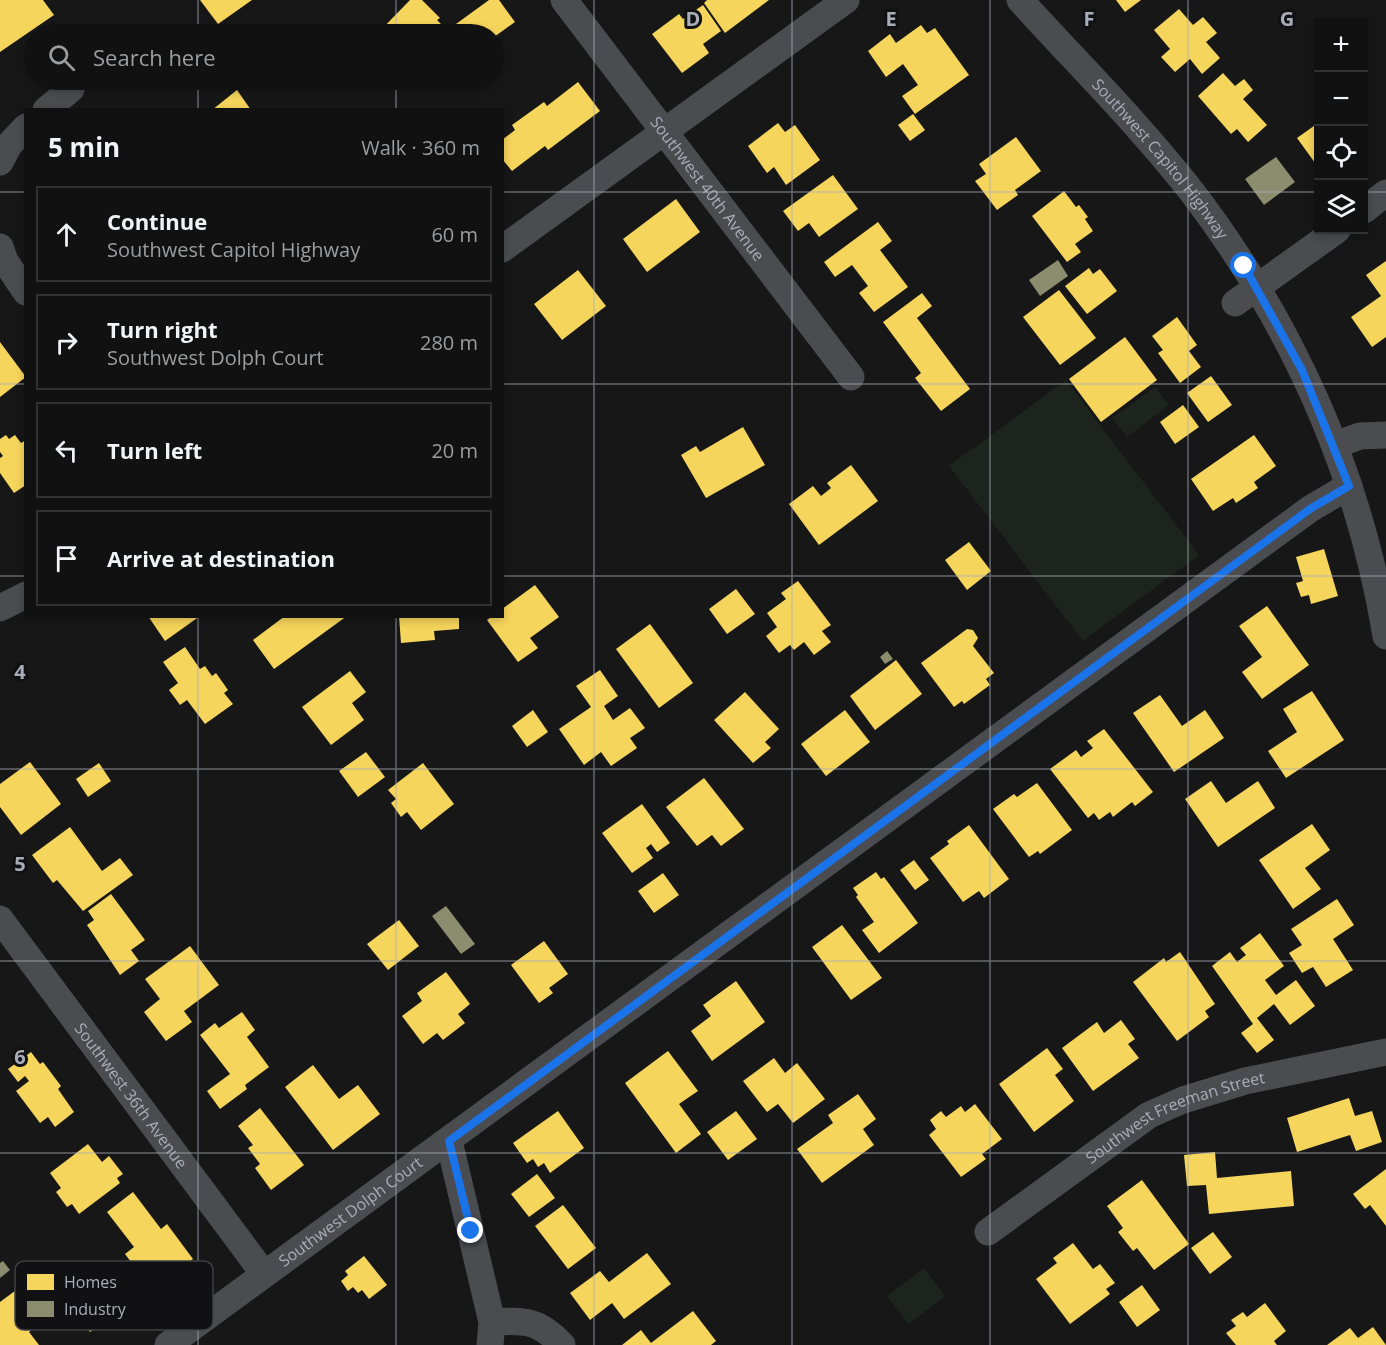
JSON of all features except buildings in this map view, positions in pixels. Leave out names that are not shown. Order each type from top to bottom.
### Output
[{"type":"street","name":"Southwest 40th Avenue","points":[[564,0],[851,377]]},
{"type":"street","points":[[504,248],[846,0]]},
{"type":"street","name":"Southwest Capitol Highway","points":[[1020,0],[1170,166],[1213,222],[1257,289],[1302,370],[1335,445],[1366,542],[1386,636]]},
{"type":"street","points":[[48,108],[70,90]]},
{"type":"street","points":[[0,162],[9,145],[24,129]]},
{"type":"street","points":[[1368,207],[1386,193]]},
{"type":"street","points":[[1235,303],[1332,234]]},
{"type":"street","points":[[0,247],[5,261],[24,289]]},
{"type":"street","points":[[1335,445],[1360,436],[1386,435]]},
{"type":"street","name":"Southwest Dolph Court","points":[[213,1312],[1310,509],[1349,486]]},
{"type":"street","points":[[0,608],[24,596]]},
{"type":"street","name":"Southwest 36th Avenue","points":[[0,919],[264,1274]]},
{"type":"street","name":"Southwest Freeman Street","points":[[988,1232],[1149,1116],[1183,1100],[1234,1084],[1386,1052]]},
{"type":"street","points":[[449,1141],[491,1333],[517,1321],[537,1324],[546,1329],[562,1345]]},
{"type":"street","name":"Southwest Dolph Court","points":[[168,1345],[188,1330]]},
{"type":"shaded area","points":[[1066,380],[1199,555],[1083,641],[949,466]]},
{"type":"shaded area","points":[[1155,387],[1169,405],[1127,437],[1112,418]]},
{"type":"shaded area","points":[[924,1268],[945,1296],[909,1324],[887,1296]]},
{"type":"route","points":[[471,1231],[449,1141],[1310,509],[1349,486],[1316,399],[1289,343],[1244,266]]}]
